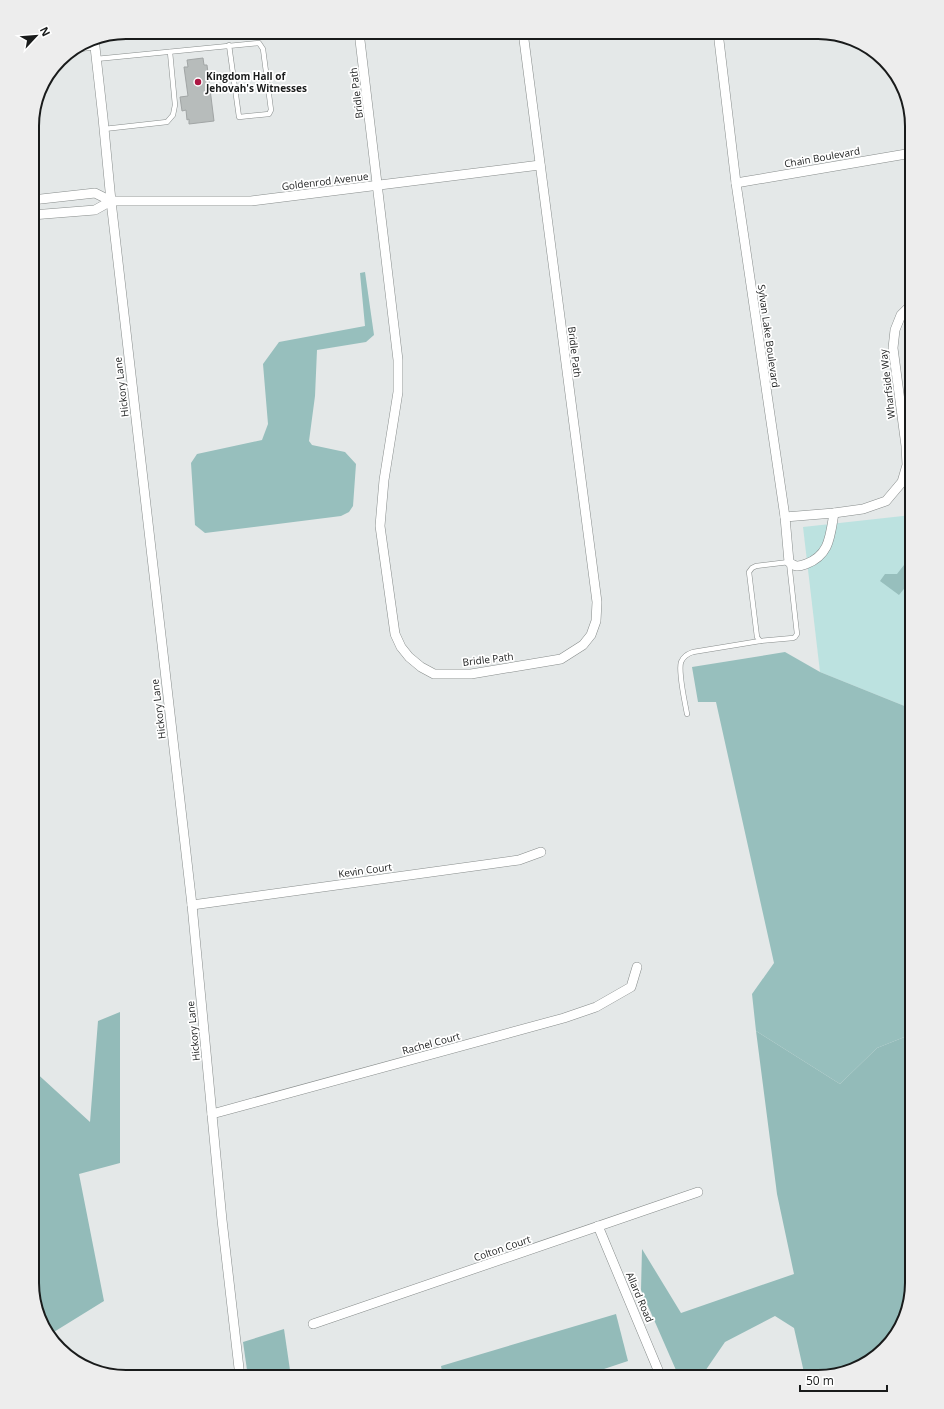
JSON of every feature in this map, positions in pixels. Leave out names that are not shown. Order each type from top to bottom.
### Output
[{"type":"street","name":"Bridle Path","points":[[360,39],[398,360],[398,392],[384,480],[380,526],[395,634],[401,647],[409,657],[420,667],[434,674],[471,674],[561,659],[583,645],[591,635],[596,621],[597,602],[523,39]]},
{"type":"street","name":"Sylvan Lake Boulevard","points":[[719,39],[736,183],[785,517],[789,562]]},
{"type":"street","name":"Hickory Lane","points":[[94,45],[104,129],[110,201],[192,905],[212,1114],[239,1370]]},
{"type":"street","name":"Chain Boulevard","points":[[736,183],[905,154]]},
{"type":"street","name":"Goldenrod Avenue","points":[[110,201],[250,201],[540,165]]},
{"type":"street","points":[[39,199],[95,193],[110,201]]},
{"type":"street","points":[[39,214],[95,210],[110,201]]},
{"type":"street","name":"Wharfside Way","points":[[905,312],[895,330],[893,348],[905,438]]},
{"type":"street","name":"Wharfside Way","points":[[785,517],[863,509],[886,501],[902,482],[905,472]]},
{"type":"street","points":[[789,562],[794,566],[800,567],[819,558],[828,544],[834,513]]},
{"type":"street","name":"Kevin Court","points":[[192,905],[519,860],[541,852]]},
{"type":"street","name":"Rachel Court","points":[[212,1114],[576,1014],[596,1007],[631,988],[637,967]]},
{"type":"street","name":"Colton Court","points":[[313,1324],[698,1192]]},
{"type":"street","name":"Allard Road","points":[[598,1226],[658,1370]]},
{"type":"lane","points":[[96,59],[256,43],[261,46],[271,110],[269,114],[239,117],[229,46]]},
{"type":"lane","points":[[104,129],[167,122],[173,115],[176,105],[170,52]]},
{"type":"lane","points":[[687,714],[680,673],[681,661],[688,654],[796,637],[797,634],[789,562],[756,566],[749,572],[757,637],[760,642]]},
{"type":"shaded area","points":[[365,272],[374,335],[366,342],[317,350],[315,396],[309,441],[312,445],[345,452],[356,464],[353,506],[349,512],[341,516],[205,533],[195,525],[191,463],[197,454],[262,440],[268,424],[263,364],[279,342],[365,326],[360,273]]},
{"type":"shaded area","points":[[905,516],[905,706],[820,672],[803,527]]},
{"type":"shaded area","points":[[905,564],[905,588],[899,595],[880,581],[885,574],[897,574]]},
{"type":"shaded area","points":[[785,652],[820,672],[905,706],[905,1037],[877,1048],[840,1084],[756,1031],[752,994],[774,963],[716,702],[698,702],[692,667]]},
{"type":"shaded area","points":[[120,1012],[120,1163],[79,1174],[104,1301],[54,1332],[42,1306],[39,1283],[39,1075],[90,1122],[98,1021]]},
{"type":"shaded area","points":[[756,1031],[840,1084],[877,1048],[905,1037],[905,1283],[902,1306],[893,1327],[887,1336],[880,1345],[871,1352],[852,1363],[830,1369],[803,1370],[794,1328],[775,1316],[725,1342],[706,1370],[676,1370],[641,1290],[642,1249],[681,1313],[794,1274],[777,1194]]},
{"type":"shaded area","points":[[616,1314],[628,1361],[601,1370],[442,1370],[441,1366]]},
{"type":"shaded area","points":[[284,1329],[290,1370],[247,1370],[243,1342]]},
{"type":"building","name":"Kingdom Hall of Jehovah's Witnesses","points":[[203,58],[204,65],[207,65],[214,121],[189,124],[186,110],[182,111],[180,97],[188,96],[184,67],[188,67],[187,60]]},
{"type":"place","name":"Kingdom Hall of Jehovah's Witnesses","points":[[198,82]]}]
